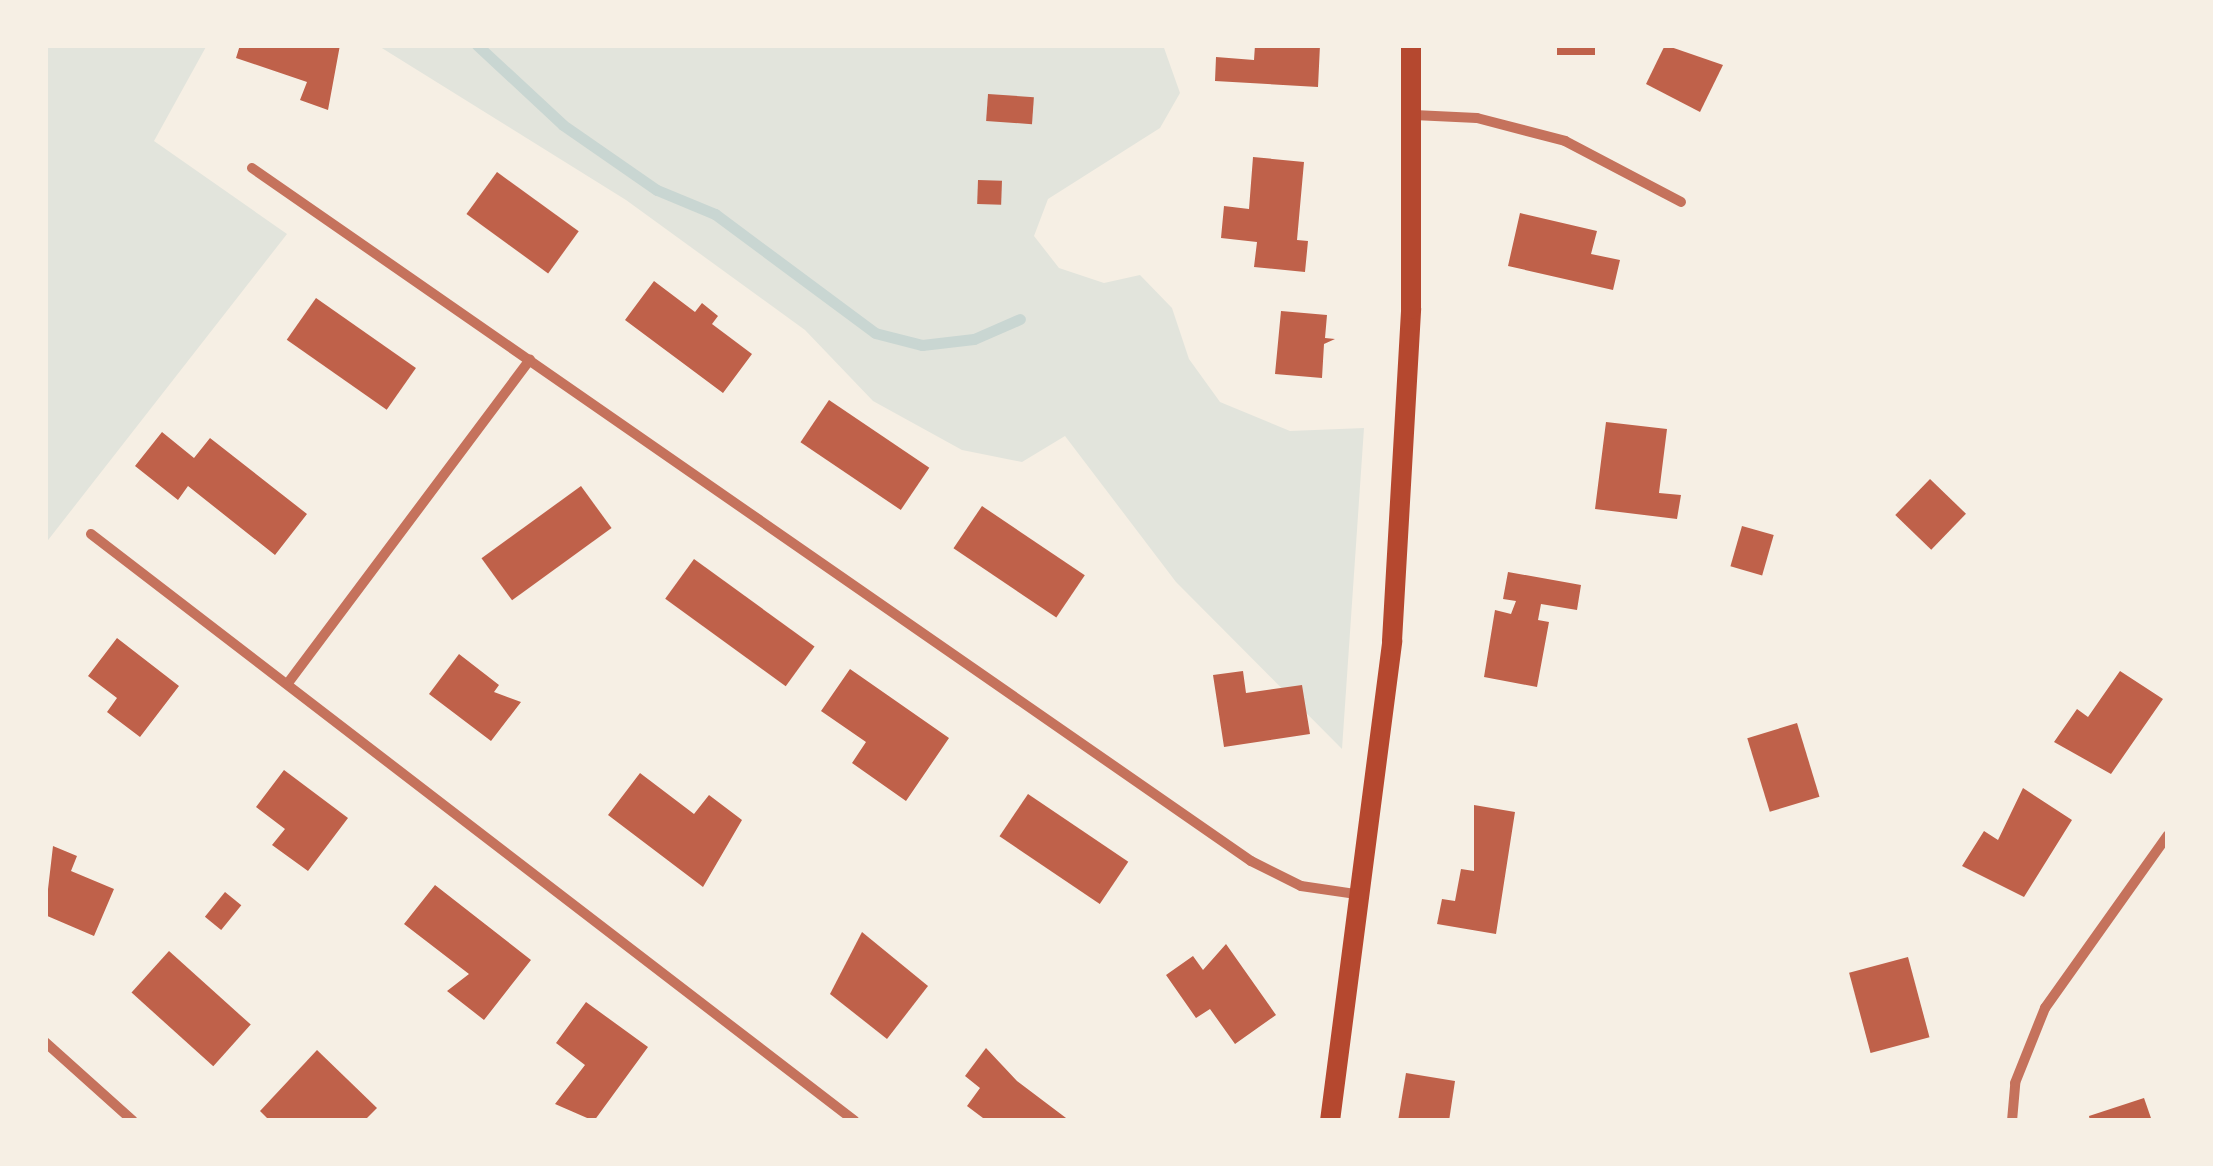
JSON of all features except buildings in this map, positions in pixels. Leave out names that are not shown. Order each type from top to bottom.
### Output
[{"type":"main road","points":[[1330,1121],[1362,895],[1403,487],[1414,115],[1411,45]]},
{"type":"street","points":[[1414,115],[1477,118],[1565,141],[1681,202]]},
{"type":"street","points":[[252,168],[1267,872],[1362,895]]},
{"type":"street","points":[[288,683],[530,360]]},
{"type":"street","points":[[92,534],[855,1121]]},
{"type":"street","points":[[2012,1121],[2016,1083],[2046,1008],[2168,835]]},
{"type":"street","points":[[45,1042],[133,1121]]},
{"type":"shaded area","points":[[45,45],[207,45],[154,141],[287,234],[45,544]]},
{"type":"shaded area","points":[[377,45],[1163,45],[1180,93],[1160,128],[1048,199],[1034,236],[1059,268],[1104,283],[1140,275],[1172,308],[1189,359],[1220,402],[1290,431],[1364,428],[1342,749],[1176,582],[1065,436],[1022,462],[962,450],[873,401],[805,330],[626,200]]},
{"type":"waterway","points":[[477,45],[563,125],[657,190],[715,214],[875,333],[922,345],[974,339],[1020,319]]}]
